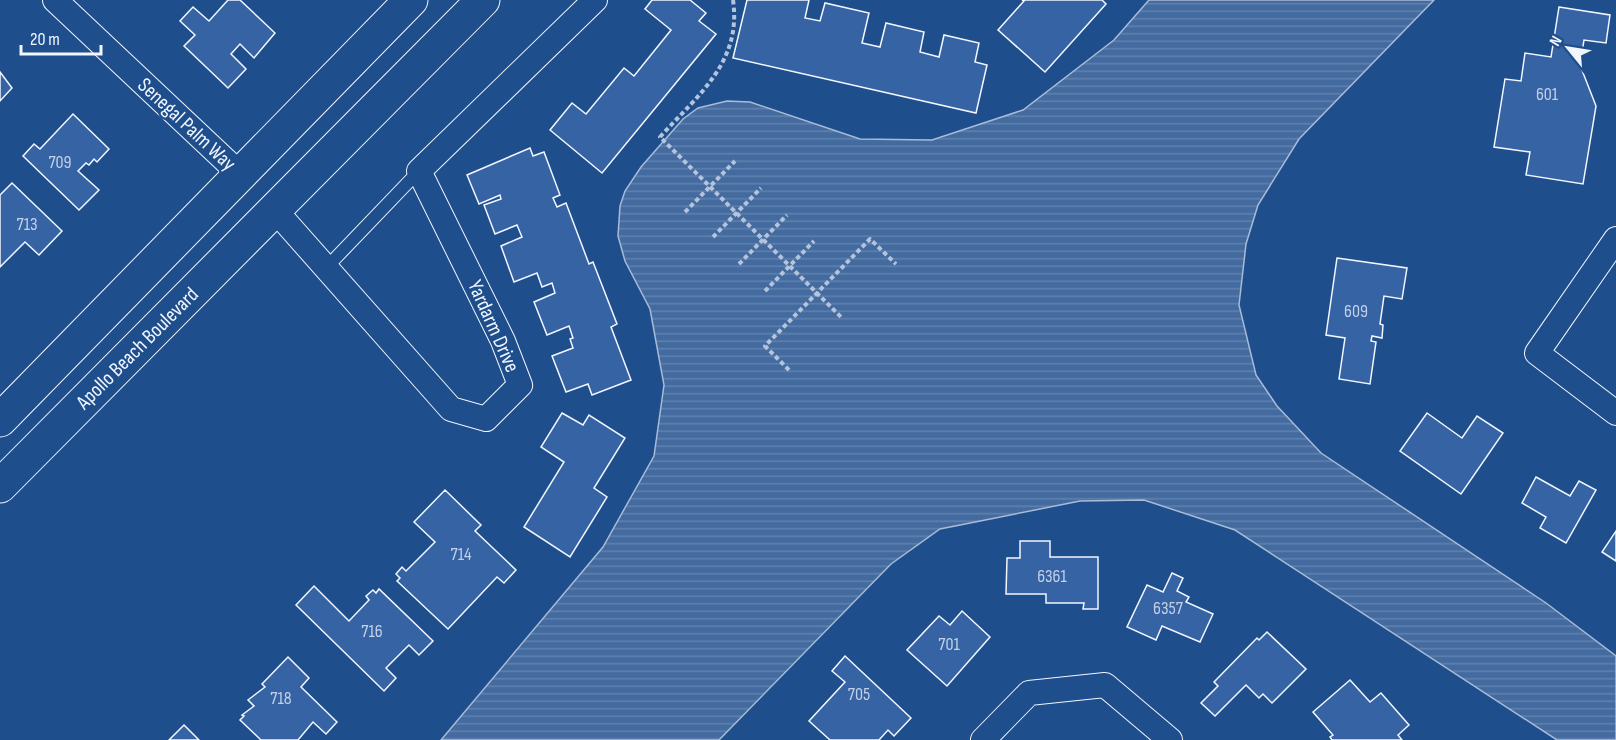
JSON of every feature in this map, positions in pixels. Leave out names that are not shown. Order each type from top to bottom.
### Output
[{"type":"main road","points":[[0,420],[411,0]]},
{"type":"main road","name":"Apollo Beach Boulevard","points":[[0,486],[483,0]]},
{"type":"main road","points":[[241,175],[274,209]]},
{"type":"street","name":"Senegal Palm Way","points":[[55,0],[241,175]]},
{"type":"street","points":[[419,171],[595,0]]},
{"type":"street","name":"Yardarm Drive","points":[[274,209],[451,410],[486,419],[520,385],[503,341],[419,171]]},
{"type":"street","points":[[1616,239],[1537,353],[1616,412]]},
{"type":"street","points":[[983,740],[1029,693],[1105,685],[1170,740]]},
{"type":"lane","points":[[327,268],[419,171]]},
{"type":"path","points":[[733,0],[735,18],[729,52],[715,76],[660,137],[841,317]]},
{"type":"path","points":[[685,212],[735,161]]},
{"type":"path","points":[[713,237],[761,188]]},
{"type":"path","points":[[738,264],[787,215]]},
{"type":"path","points":[[789,370],[765,346],[870,239],[896,264]]},
{"type":"path","points":[[765,291],[814,241]]},
{"type":"water","points":[[1149,0],[1434,0],[1299,139],[1258,205],[1246,244],[1239,305],[1256,375],[1277,406],[1321,453],[1546,603],[1616,656],[1616,740],[1557,740],[1235,530],[1144,500],[1080,501],[940,529],[891,564],[719,740],[441,740],[603,547],[654,456],[664,385],[650,309],[625,261],[618,236],[620,206],[625,191],[641,167],[683,119],[698,108],[727,101],[750,102],[860,139],[932,140],[1023,110],[1114,40]]},
{"type":"building","points":[[228,0],[240,0],[275,33],[254,58],[240,44],[231,54],[246,69],[228,88],[184,46],[195,35],[180,21],[193,7],[209,21]]},
{"type":"building","points":[[652,0],[690,0],[706,13],[699,21],[716,34],[602,173],[550,130],[572,103],[586,114],[624,68],[634,76],[671,30],[645,9]]},
{"type":"building","points":[[747,0],[809,0],[805,18],[820,21],[825,3],[869,13],[862,43],[880,47],[886,23],[924,32],[920,52],[939,57],[944,35],[979,43],[975,62],[987,65],[976,113],[733,58]]},
{"type":"building","points":[[1022,0],[1102,0],[1106,4],[1045,72],[998,30],[1024,1]]},
{"type":"building","points":[[1559,7],[1610,15],[1606,43],[1584,40],[1580,65],[1596,106],[1583,184],[1526,175],[1530,152],[1494,147],[1505,79],[1521,81],[1525,53],[1551,57]]},
{"type":"building","points":[[0,72],[12,88],[0,101]]},
{"type":"building","points":[[73,114],[109,149],[97,162],[94,159],[78,171],[99,190],[79,210],[23,156],[34,144],[40,149]]},
{"type":"building","points":[[530,148],[533,156],[544,152],[560,195],[553,198],[557,207],[566,203],[589,264],[593,262],[617,324],[611,327],[631,380],[592,395],[588,384],[566,392],[552,356],[573,348],[569,326],[547,335],[534,302],[555,293],[552,283],[542,287],[537,273],[514,282],[501,246],[522,237],[517,225],[495,234],[484,205],[501,199],[500,195],[479,204],[467,175]]},
{"type":"building","points":[[12,183],[62,231],[39,255],[25,242],[0,267],[0,195]]},
{"type":"building","points":[[1337,258],[1407,268],[1402,299],[1384,296],[1380,324],[1383,325],[1382,338],[1372,336],[1371,341],[1376,342],[1370,384],[1339,379],[1345,338],[1326,335]]},
{"type":"building","points":[[562,413],[583,425],[589,415],[625,438],[594,488],[607,497],[570,557],[524,527],[564,462],[541,447]]},
{"type":"building","points":[[1427,413],[1462,438],[1477,416],[1503,433],[1461,494],[1400,451]]},
{"type":"building","points":[[1536,477],[1570,496],[1579,481],[1596,490],[1566,543],[1540,528],[1546,517],[1522,503]]},
{"type":"building","points":[[445,490],[481,525],[475,531],[516,570],[504,583],[497,577],[448,629],[397,581],[400,578],[396,574],[402,567],[406,571],[435,542],[414,522]]},
{"type":"building","points":[[1616,531],[1616,561],[1602,552]]},
{"type":"building","points":[[1020,541],[1050,541],[1050,557],[1098,557],[1098,609],[1083,609],[1084,603],[1046,603],[1046,594],[1006,594],[1007,558],[1020,558]]},
{"type":"building","points":[[1172,573],[1183,578],[1177,591],[1189,597],[1186,602],[1213,614],[1200,642],[1162,626],[1156,640],[1127,627],[1147,585],[1163,592]]},
{"type":"building","points":[[314,586],[349,621],[369,600],[366,596],[373,590],[376,593],[379,589],[433,641],[419,655],[409,645],[386,668],[396,678],[384,691],[296,605]]},
{"type":"building","points":[[962,611],[990,637],[947,686],[907,650],[939,616],[950,625]]},
{"type":"building","points":[[1267,632],[1306,669],[1272,703],[1263,694],[1259,698],[1246,685],[1215,716],[1201,703],[1218,686],[1214,682],[1257,638],[1259,640]]},
{"type":"building","points":[[845,656],[911,718],[894,736],[888,730],[879,740],[830,740],[809,721],[845,682],[832,671]]},
{"type":"building","points":[[288,657],[309,678],[301,687],[337,722],[326,734],[313,722],[298,740],[261,740],[240,720],[244,716],[242,715],[254,706],[248,700],[265,687],[262,684]]},
{"type":"building","points":[[1350,680],[1370,702],[1381,693],[1409,725],[1398,735],[1402,740],[1332,740],[1330,737],[1333,735],[1313,712]]},
{"type":"building","points":[[184,725],[199,740],[169,740]]}]
